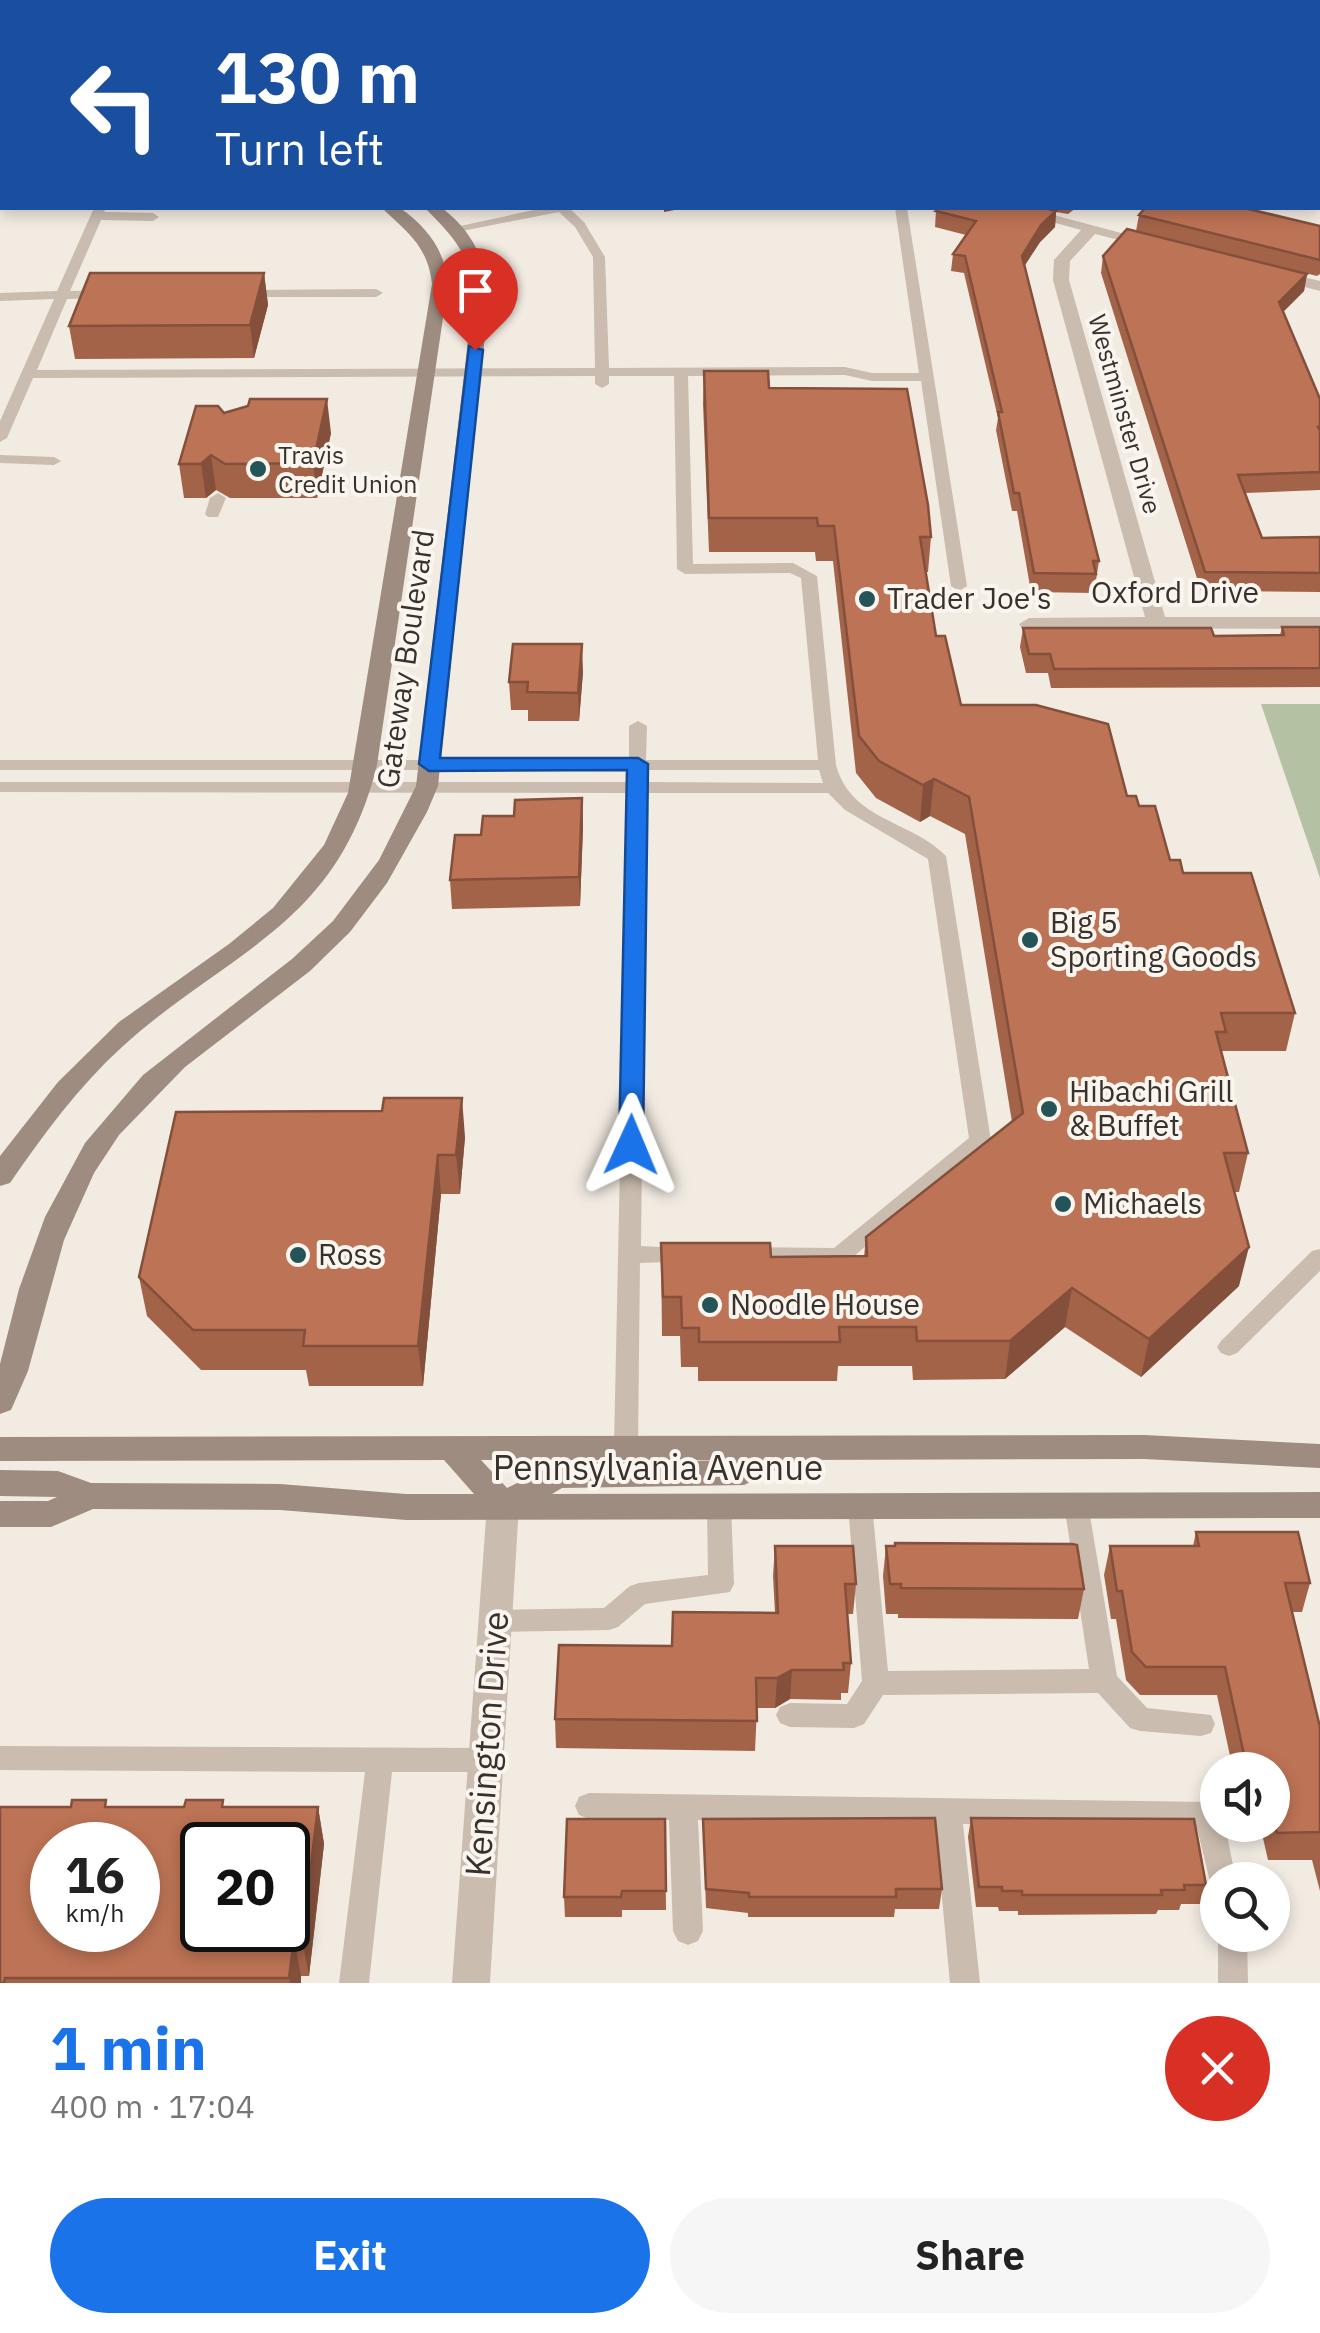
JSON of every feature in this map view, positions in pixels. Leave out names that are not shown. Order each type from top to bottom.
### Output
[{"type":"street","name":"Gateway Boulevard","points":[[0,1176],[44,1113],[115,1038],[240,950],[280,914],[324,864],[364,775],[440,267],[422,233],[393,210]]},
{"type":"street","points":[[1018,210],[1168,247]]},
{"type":"street","name":"Gateway Boulevard","points":[[0,1402],[45,1246],[71,1187],[111,1126],[168,1066],[304,963],[352,915],[385,874],[407,836],[428,775],[479,286],[477,264],[446,218]]},
{"type":"street","name":"Westminster Drive","points":[[1092,228],[1062,260],[1061,280],[1157,624]]},
{"type":"street","points":[[1263,271],[1320,286]]},
{"type":"street","name":"Oxford Drive","points":[[1029,624],[1320,622]]},
{"type":"street","points":[[450,1447],[502,1505],[558,1476],[744,1474],[796,1446]]},
{"type":"street","name":"Pennsylvania Avenue","points":[[0,1448],[1144,1447],[1320,1456]]},
{"type":"street","points":[[0,1483],[58,1484],[90,1496]]},
{"type":"street","name":"Pennsylvania Avenue","points":[[0,1514],[51,1514],[90,1496],[280,1497],[406,1507],[1320,1504]]},
{"type":"street","name":"Kensington Drive","points":[[471,1983],[502,1505]]},
{"type":"lane","points":[[446,218],[489,210]]},
{"type":"lane","points":[[446,218],[537,210]]},
{"type":"lane","points":[[562,210],[580,225],[599,257],[602,379]]},
{"type":"lane","points":[[901,210],[959,586]]},
{"type":"lane","points":[[0,438],[98,212],[153,217]]},
{"type":"lane","points":[[0,297],[124,294]]},
{"type":"lane","points":[[232,294],[376,294]]},
{"type":"lane","points":[[25,380],[681,379],[847,384],[872,377],[928,377]]},
{"type":"lane","points":[[629,1254],[838,1256],[980,1141],[937,856],[852,806],[834,788],[827,765],[809,576],[793,568],[685,569],[681,379]]},
{"type":"lane","points":[[0,460],[54,462]]},
{"type":"lane","points":[[626,1446],[638,726]]},
{"type":"lane","points":[[0,765],[428,775],[638,764],[827,765]]},
{"type":"lane","points":[[0,787],[364,775]]},
{"type":"lane","points":[[428,775],[637,787],[834,788]]},
{"type":"lane","points":[[1229,1347],[1320,1257]]},
{"type":"lane","points":[[495,1621],[609,1619],[639,1594],[721,1584],[719,1504]]},
{"type":"lane","points":[[790,1715],[854,1716],[876,1682],[860,1504]]},
{"type":"lane","points":[[1076,1504],[1104,1680],[1140,1719],[1200,1724]]},
{"type":"lane","points":[[876,1682],[1104,1680]]},
{"type":"lane","points":[[0,1758],[486,1760]]},
{"type":"lane","points":[[354,1983],[380,1760]]},
{"type":"lane","points":[[590,1806],[1209,1815],[1218,1862]]},
{"type":"lane","points":[[683,1807],[688,1931]]},
{"type":"lane","points":[[948,1811],[965,1983]]},
{"type":"lane","points":[[1232,1952],[1233,1983]]},
{"type":"green space","points":[[1261,704],[1320,704],[1320,878]]},
{"type":"building","points":[[1143,210],[1252,210],[1320,226],[1320,260],[1139,215]]},
{"type":"building","points":[[936,211],[1056,211],[1041,225],[1022,256],[1099,561],[1093,561],[1096,574],[1034,573],[965,256],[953,254],[976,221]]},
{"type":"building","points":[[1127,229],[1307,274],[1279,302],[1320,399],[1320,472],[1238,475],[1262,538],[1320,537],[1320,573],[1205,572],[1103,256]]},
{"type":"building","points":[[90,273],[264,273],[250,325],[69,326]]},
{"type":"building","points":[[704,371],[768,371],[769,388],[907,389],[928,505],[931,537],[920,537],[936,636],[945,636],[961,705],[1036,705],[1108,724],[1127,796],[1136,796],[1139,806],[1155,806],[1170,860],[1180,860],[1183,873],[1251,873],[1295,1013],[1221,1013],[1226,1032],[1216,1032],[1248,1153],[1224,1153],[1249,1247],[1149,1339],[1072,1288],[1010,1341],[917,1341],[916,1327],[839,1327],[840,1342],[699,1342],[699,1328],[682,1328],[681,1297],[663,1297],[661,1243],[770,1243],[771,1257],[867,1256],[866,1237],[1023,1113],[969,797],[934,779],[923,785],[879,761],[859,736],[834,526],[818,526],[817,518],[709,518]]},
{"type":"building","points":[[250,399],[327,399],[313,463],[225,464],[211,455],[201,464],[179,464],[196,406],[218,406],[224,413],[248,406]]},
{"type":"building","points":[[1282,627],[1320,627],[1320,668],[1054,669],[1050,654],[1029,654],[1023,628],[1211,628],[1214,636],[1284,635]]},
{"type":"building","points":[[513,644],[582,644],[578,693],[527,692],[528,682],[509,682]]},
{"type":"building","points":[[582,798],[579,877],[450,880],[455,835],[481,835],[483,816],[514,816],[515,800]]},
{"type":"building","name":"Ross","points":[[384,1098],[462,1098],[456,1155],[438,1155],[418,1346],[303,1346],[305,1330],[193,1330],[139,1277],[176,1112],[382,1111]]},
{"type":"building","points":[[1196,1532],[1298,1532],[1310,1583],[1285,1583],[1320,1727],[1320,1832],[1290,1833],[1290,1752],[1243,1752],[1225,1667],[1146,1667],[1132,1652],[1110,1546],[1199,1546]]},
{"type":"building","points":[[1077,1545],[1084,1589],[901,1588],[901,1584],[890,1584],[886,1546]]},
{"type":"building","points":[[775,1546],[853,1546],[856,1584],[845,1584],[851,1663],[843,1663],[844,1670],[792,1670],[777,1678],[756,1678],[757,1721],[555,1719],[559,1645],[672,1646],[673,1612],[778,1613]]},
{"type":"building","points":[[72,1800],[106,1800],[105,1807],[184,1807],[186,1800],[223,1800],[222,1807],[318,1807],[310,1873],[310,1822],[180,1822],[180,1952],[292,1952],[289,1978],[5,1978],[0,1983],[0,1807],[71,1807]]},
{"type":"building","points":[[935,1818],[942,1889],[896,1889],[896,1897],[749,1897],[749,1893],[706,1889],[703,1819]]},
{"type":"building","points":[[971,1818],[1194,1819],[1202,1862],[1200,1885],[1184,1885],[1185,1890],[1161,1890],[1162,1895],[1022,1895],[1022,1891],[1002,1891],[1002,1887],[979,1887]]},
{"type":"building","points":[[567,1819],[665,1819],[666,1891],[622,1891],[621,1897],[564,1897]]},
{"type":"place","name":"Travis Credit Union","points":[[258,469]]},
{"type":"place","name":"Trader Joe's","points":[[867,599]]},
{"type":"place","name":"Big 5 Sporting Goods","points":[[1030,940]]},
{"type":"place","name":"Hibachi Grill & Buffet","points":[[1049,1109]]},
{"type":"place","name":"Michaels","points":[[1063,1204]]},
{"type":"place","name":"Ross","points":[[298,1255]]},
{"type":"place","name":"Noodle House","points":[[710,1305]]},
{"type":"route","points":[[475,350],[429,764],[638,764],[631,1145]]}]
